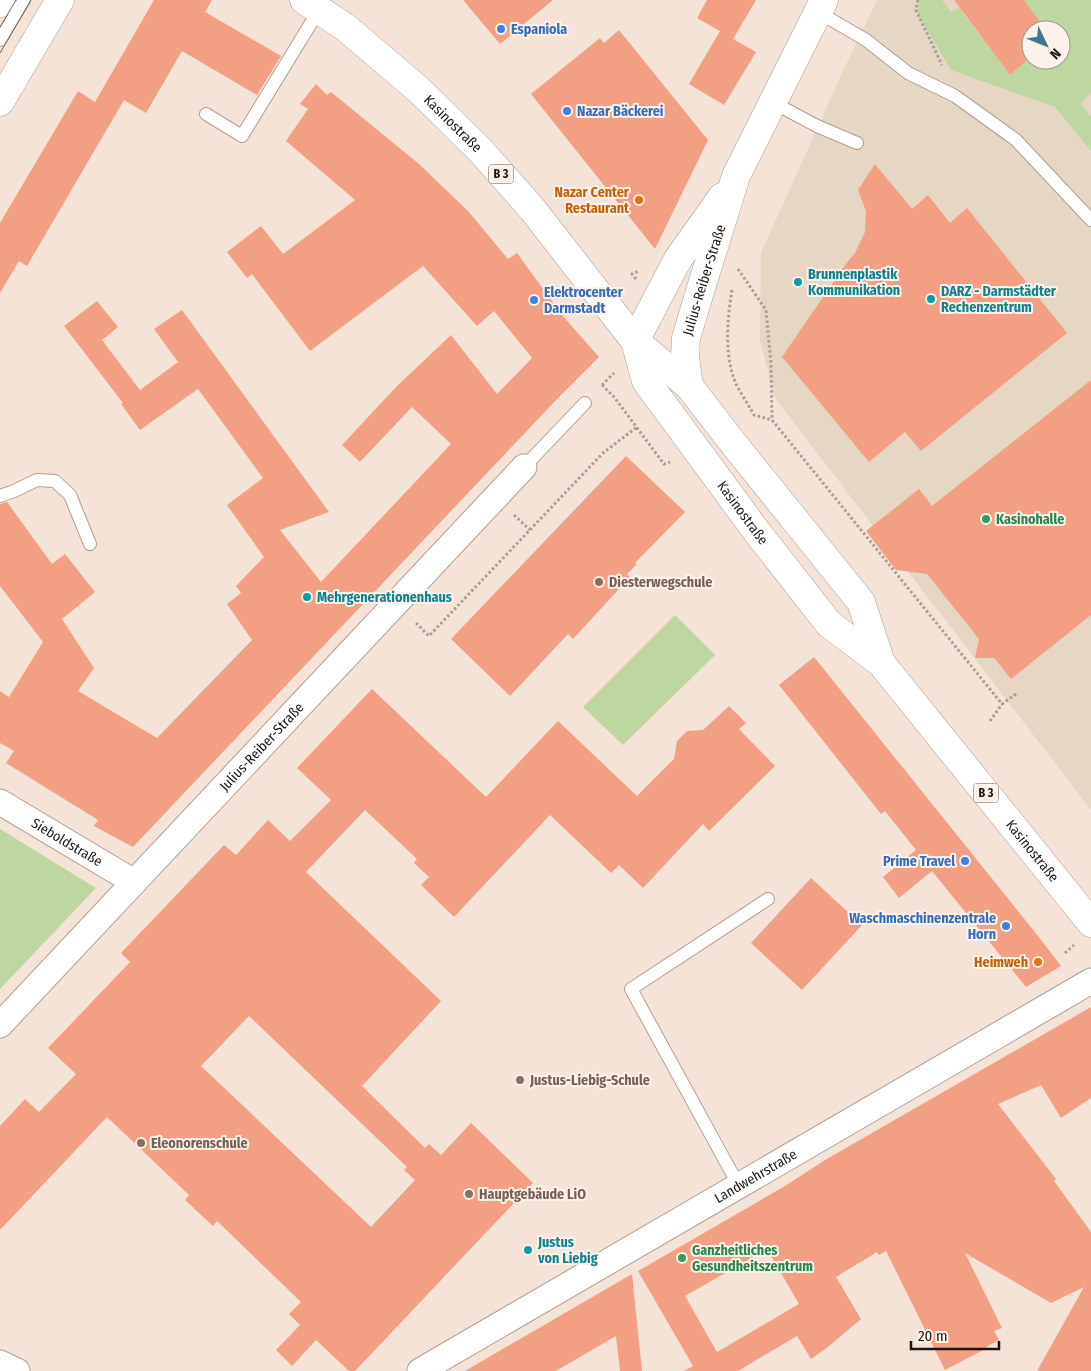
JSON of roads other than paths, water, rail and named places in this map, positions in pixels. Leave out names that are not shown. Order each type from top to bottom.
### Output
[{"type":"main road","points":[[0,102],[60,0]]},
{"type":"main road","name":"Kasinostraße","points":[[312,5],[345,27],[420,90],[480,150],[533,210],[635,341],[689,386],[861,602],[881,663]]},
{"type":"main road","name":"Julius-Reiber-Straße","points":[[689,386],[685,358],[686,338],[736,176],[820,6]]},
{"type":"main road","name":"Julius-Reiber-Straße","points":[[635,341],[678,259],[736,176]]},
{"type":"main road","name":"Kasinostraße","points":[[635,341],[646,381],[757,532],[829,624],[881,663],[1091,923]]},
{"type":"street","name":"Julius-Reiber-Straße","points":[[0,1025],[524,467]]},
{"type":"street","name":"Sieboldstraße","points":[[0,802],[134,882]]},
{"type":"street","name":"Landwehrstraße","points":[[420,1371],[1091,981]]},
{"type":"street","points":[[0,1363],[17,1371]]},
{"type":"lane","points":[[0,40],[24,0]]},
{"type":"lane","points":[[206,114],[242,136],[312,5]]},
{"type":"lane","points":[[820,6],[908,73],[955,96],[1016,140],[1091,220]]},
{"type":"lane","points":[[772,102],[818,126],[857,143]]},
{"type":"lane","points":[[524,467],[585,403]]},
{"type":"lane","points":[[0,496],[37,480],[55,481],[70,495],[90,544]]},
{"type":"lane","points":[[738,1186],[631,989],[768,899]]},
{"type":"tram line","points":[[0,27],[16,0]]},
{"type":"tram line","points":[[0,53],[31,0]]},
{"type":"place","name":"Espaniola","points":[[501,29]]},
{"type":"place","name":"Nazar Bäckerei","points":[[567,111]]},
{"type":"place","name":"Nazar Center Restaurant","points":[[639,200]]},
{"type":"place","name":"Brunnenplastik Kommunikation","points":[[798,282]]},
{"type":"place","name":"DARZ - Darmstädter Rechenzentrum","points":[[931,299]]},
{"type":"place","name":"Elektrocenter Darmstadt","points":[[534,300]]},
{"type":"place","name":"Kasinohalle","points":[[986,519]]},
{"type":"place","name":"Diesterwegschule","points":[[599,582]]},
{"type":"place","name":"Mehrgenerationenhaus","points":[[307,597]]},
{"type":"place","name":"Prime Travel","points":[[965,861]]},
{"type":"place","name":"Waschmaschinenzentrale Horn","points":[[1006,926]]},
{"type":"place","name":"Heimweh","points":[[1038,962]]},
{"type":"place","name":"Justus-Liebig-Schule","points":[[520,1080]]},
{"type":"place","name":"Eleonorenschule","points":[[141,1143]]},
{"type":"place","name":"Hauptgebäude LiO","points":[[469,1194]]},
{"type":"place","name":"Justus von Liebig","points":[[528,1250]]},
{"type":"place","name":"Ganzheitliches Gesundheitszentrum","points":[[682,1258]]}]
